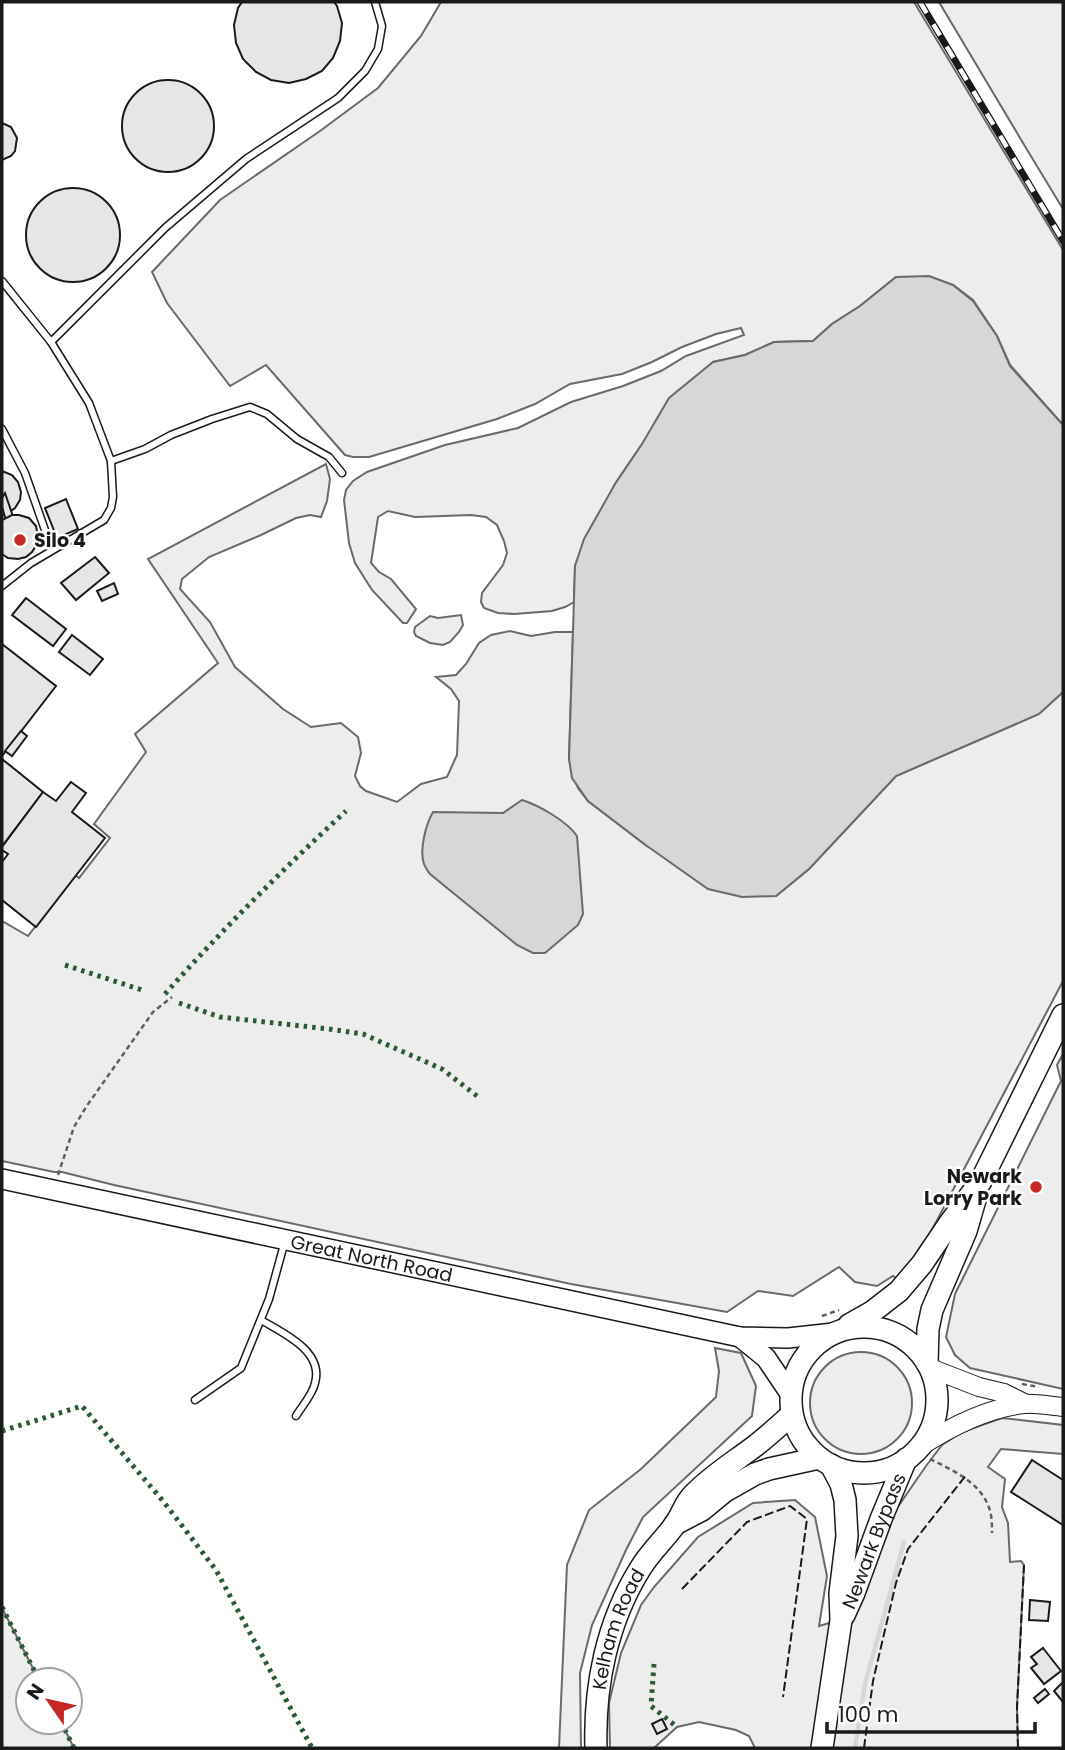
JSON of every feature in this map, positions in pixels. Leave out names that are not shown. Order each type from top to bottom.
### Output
[{"type":"highway","points":[[928,1366],[928,1329],[932,1310],[966,1231],[981,1181],[1063,1016]]},
{"type":"highway","points":[[837,1331],[872,1327],[894,1333],[914,1346],[928,1366],[936,1388],[936,1411],[929,1433],[914,1452],[889,1468],[870,1473],[850,1472],[825,1462],[810,1449],[802,1439],[791,1405],[796,1372],[814,1346],[837,1331],[872,1312],[899,1291],[922,1264],[981,1181]]},
{"type":"highway","name":"Kelham Road","points":[[596,1748],[598,1689],[603,1659],[612,1627],[640,1569],[675,1524],[690,1497],[758,1444],[791,1405]]},
{"type":"highway","name":"Newark Bypass","points":[[841,1620],[854,1593],[881,1519],[914,1452]]},
{"type":"highway","name":"Kelham Road","points":[[675,1524],[702,1510],[725,1491],[755,1474],[769,1469],[825,1462]]},
{"type":"highway","name":"Newark Bypass","points":[[822,1748],[841,1620],[840,1592],[846,1536],[845,1500],[841,1485],[825,1462]]},
{"type":"main road","name":"Great North Road","points":[[2,1179],[740,1337],[788,1338],[837,1331]]},
{"type":"main road","name":"Great North Road","points":[[740,1337],[766,1358],[791,1405]]},
{"type":"main road","points":[[928,1366],[979,1387],[1004,1393],[1026,1404]]},
{"type":"main road","points":[[914,1452],[939,1434],[975,1416],[1026,1404],[1063,1407]]},
{"type":"lane","points":[[51,342],[165,228],[246,159],[338,98],[365,71],[378,49],[382,26],[375,2]]},
{"type":"lane","points":[[2,281],[51,342],[89,403],[111,461],[113,497],[111,508],[104,520],[31,563],[2,586]]},
{"type":"lane","points":[[111,461],[212,419],[250,407],[267,415],[298,439],[329,457],[342,473]]},
{"type":"lane","points":[[2,429],[25,473],[52,550]]},
{"type":"lane","points":[[195,1400],[241,1368],[269,1299],[285,1239]]},
{"type":"lane","points":[[261,1320],[302,1345],[317,1367],[315,1384],[296,1416]]},
{"type":"path","points":[[57,1178],[74,1127],[86,1107],[153,1012],[172,998]]},
{"type":"path","points":[[914,1452],[964,1477],[977,1489],[988,1503],[992,1533]]},
{"type":"shaded area","points":[[441,2],[914,2],[1063,250],[1063,425],[1010,365],[997,336],[973,300],[953,285],[896,277],[813,341],[774,342],[745,355],[713,362],[642,444],[615,484],[575,566],[574,602],[565,607],[552,611],[514,614],[498,613],[484,608],[481,602],[482,593],[503,565],[507,553],[497,525],[486,517],[415,517],[388,511],[378,517],[371,563],[391,579],[416,609],[407,623],[403,623],[372,590],[355,563],[349,543],[344,500],[346,490],[353,481],[367,472],[445,445],[518,428],[571,402],[623,386],[661,371],[686,356],[744,335],[741,328],[716,334],[622,374],[570,384],[535,404],[497,419],[369,457],[345,455],[266,365],[230,386],[167,303],[152,272],[220,200],[378,88],[421,36]]},
{"type":"shaded area","points":[[939,2],[1063,2],[1063,209],[1026,148]]},
{"type":"shaded area","points":[[929,276],[953,285],[973,301],[997,336],[1010,366],[1063,425],[1063,692],[1039,714],[896,776],[809,869],[776,896],[742,897],[708,889],[588,801],[572,778],[569,759],[575,566],[584,539],[669,398],[713,362],[745,355],[774,342],[813,341],[896,277]]},
{"type":"shaded area","points":[[326,464],[330,479],[327,501],[321,517],[310,515],[296,518],[209,557],[182,579],[180,589],[210,622],[235,667],[283,709],[311,727],[341,723],[358,737],[361,753],[355,776],[360,786],[366,791],[397,802],[421,784],[447,777],[457,755],[459,701],[451,689],[436,677],[456,675],[479,643],[491,635],[510,631],[531,636],[573,632],[569,759],[578,788],[588,801],[647,846],[776,896],[809,869],[896,776],[1039,714],[1063,692],[1063,981],[923,1247],[896,1278],[893,1276],[877,1286],[855,1282],[839,1267],[793,1296],[758,1291],[727,1312],[571,1284],[2,1161],[2,921],[28,936],[75,875],[79,878],[110,838],[94,824],[146,752],[135,734],[218,663],[148,559]]},
{"type":"shaded area","points":[[461,615],[463,625],[459,632],[443,645],[430,643],[416,636],[414,632],[415,627],[430,616],[438,618]]},
{"type":"shaded area","points":[[522,800],[552,814],[577,836],[583,914],[578,925],[545,953],[533,953],[517,945],[430,874],[424,865],[422,852],[433,812],[503,813]]},
{"type":"shaded area","name":"Newark Lorry Park","points":[[1063,1054],[1063,1389],[970,1368],[955,1355],[946,1337],[955,1294],[1061,1081],[1057,1065]]},
{"type":"shaded area","points":[[715,1348],[741,1353],[756,1386],[752,1416],[643,1517],[592,1625],[580,1673],[581,1748],[559,1748],[567,1565],[589,1510],[641,1469],[716,1397],[719,1371]]},
{"type":"shaded area","points":[[861,1352],[881,1356],[897,1367],[908,1383],[912,1403],[908,1423],[897,1439],[881,1450],[861,1454],[841,1450],[825,1439],[814,1423],[810,1403],[814,1383],[825,1367],[841,1356]]},
{"type":"shaded area","points":[[1002,1418],[1063,1425],[1063,1454],[1001,1449],[988,1467],[1005,1479],[1002,1507],[1008,1523],[1010,1562],[1021,1561],[1024,1565],[1017,1707],[1018,1748],[755,1748],[749,1736],[736,1730],[699,1722],[677,1727],[654,1748],[610,1748],[609,1703],[621,1653],[641,1605],[698,1537],[753,1503],[795,1500],[815,1517],[827,1576],[819,1626],[856,1615],[871,1568],[895,1511],[926,1466],[942,1445],[962,1432]]},
{"type":"shaded area","points":[[2,1608],[32,1666],[14,1666],[14,1736],[68,1736],[74,1748],[2,1748]]},
{"type":"building","points":[[242,2],[334,2],[342,23],[340,41],[333,58],[322,71],[289,83],[271,80],[256,72],[243,59],[236,43],[234,25]]},
{"type":"building","points":[[168,80],[186,83],[201,93],[211,108],[214,126],[211,144],[201,159],[186,169],[168,172],[150,169],[135,159],[125,144],[122,126],[125,108],[135,93],[150,83]]},
{"type":"building","points":[[2,123],[11,127],[17,138],[15,151],[2,160]]},
{"type":"building","points":[[73,188],[91,191],[106,202],[117,217],[120,235],[117,253],[106,268],[91,279],[73,282],[55,279],[40,268],[29,253],[26,235],[29,217],[40,202],[55,191]]},
{"type":"building","points":[[2,471],[12,475],[21,492],[15,508],[2,515]]},
{"type":"building","points":[[5,493],[20,537],[12,540],[2,507]]},
{"type":"building","points":[[66,499],[78,529],[57,538],[45,508]]},
{"type":"building","name":"Silo 4","points":[[12,515],[29,518],[36,526],[38,536],[32,552],[18,559],[2,554],[2,520]]},
{"type":"building","points":[[95,557],[109,573],[76,600],[61,583]]},
{"type":"building","points":[[114,583],[118,594],[102,601],[97,591]]},
{"type":"building","points":[[26,598],[66,629],[53,646],[12,615]]},
{"type":"building","points":[[72,635],[103,659],[90,675],[59,652]]},
{"type":"building","points":[[2,644],[56,686],[2,756]]},
{"type":"building","points":[[21,731],[27,736],[12,756],[5,751]]},
{"type":"building","points":[[2,759],[43,792],[3,845],[2,843]]},
{"type":"building","points":[[71,782],[86,793],[72,812],[105,838],[36,927],[2,900],[2,862],[8,854],[2,847],[43,792],[56,801]]},
{"type":"building","points":[[1032,1460],[1063,1480],[1063,1525],[1011,1492]]},
{"type":"building","points":[[1030,1600],[1050,1602],[1048,1621],[1029,1620]]},
{"type":"building","points":[[1043,1648],[1061,1671],[1044,1684],[1031,1668],[1037,1664],[1031,1657]]},
{"type":"building","points":[[1063,1682],[1063,1702],[1054,1691]]},
{"type":"building","points":[[1045,1689],[1049,1694],[1038,1703],[1034,1698]]},
{"type":"building","points":[[662,1719],[667,1729],[657,1734],[652,1724]]},
{"type":"waterway","points":[[855,1748],[865,1684],[904,1542]]},
{"type":"railway","points":[[920,2],[1063,241]]},
{"type":"hedge","points":[[165,994],[253,900],[346,811]]},
{"type":"hedge","points":[[65,965],[145,991]]},
{"type":"hedge","points":[[179,1003],[220,1017],[363,1034],[442,1069],[477,1096]]},
{"type":"hedge","points":[[2,1431],[82,1406],[163,1501],[216,1570],[312,1748]]},
{"type":"hedge","points":[[2,1607],[32,1666]]},
{"type":"hedge","points":[[654,1664],[651,1706],[677,1727]]},
{"type":"hedge","points":[[68,1736],[74,1748]]},
{"type":"fence","points":[[864,1748],[873,1681],[896,1583],[908,1549],[967,1474]]},
{"type":"fence","points":[[682,1589],[747,1522],[790,1506],[807,1519],[783,1697]]},
{"type":"fence","points":[[1018,1748],[1017,1708],[1024,1565]]},
{"type":"place","name":"Silo 4","points":[[20,540]]},
{"type":"place","name":"Newark Lorry Park","points":[[1036,1187]]}]
